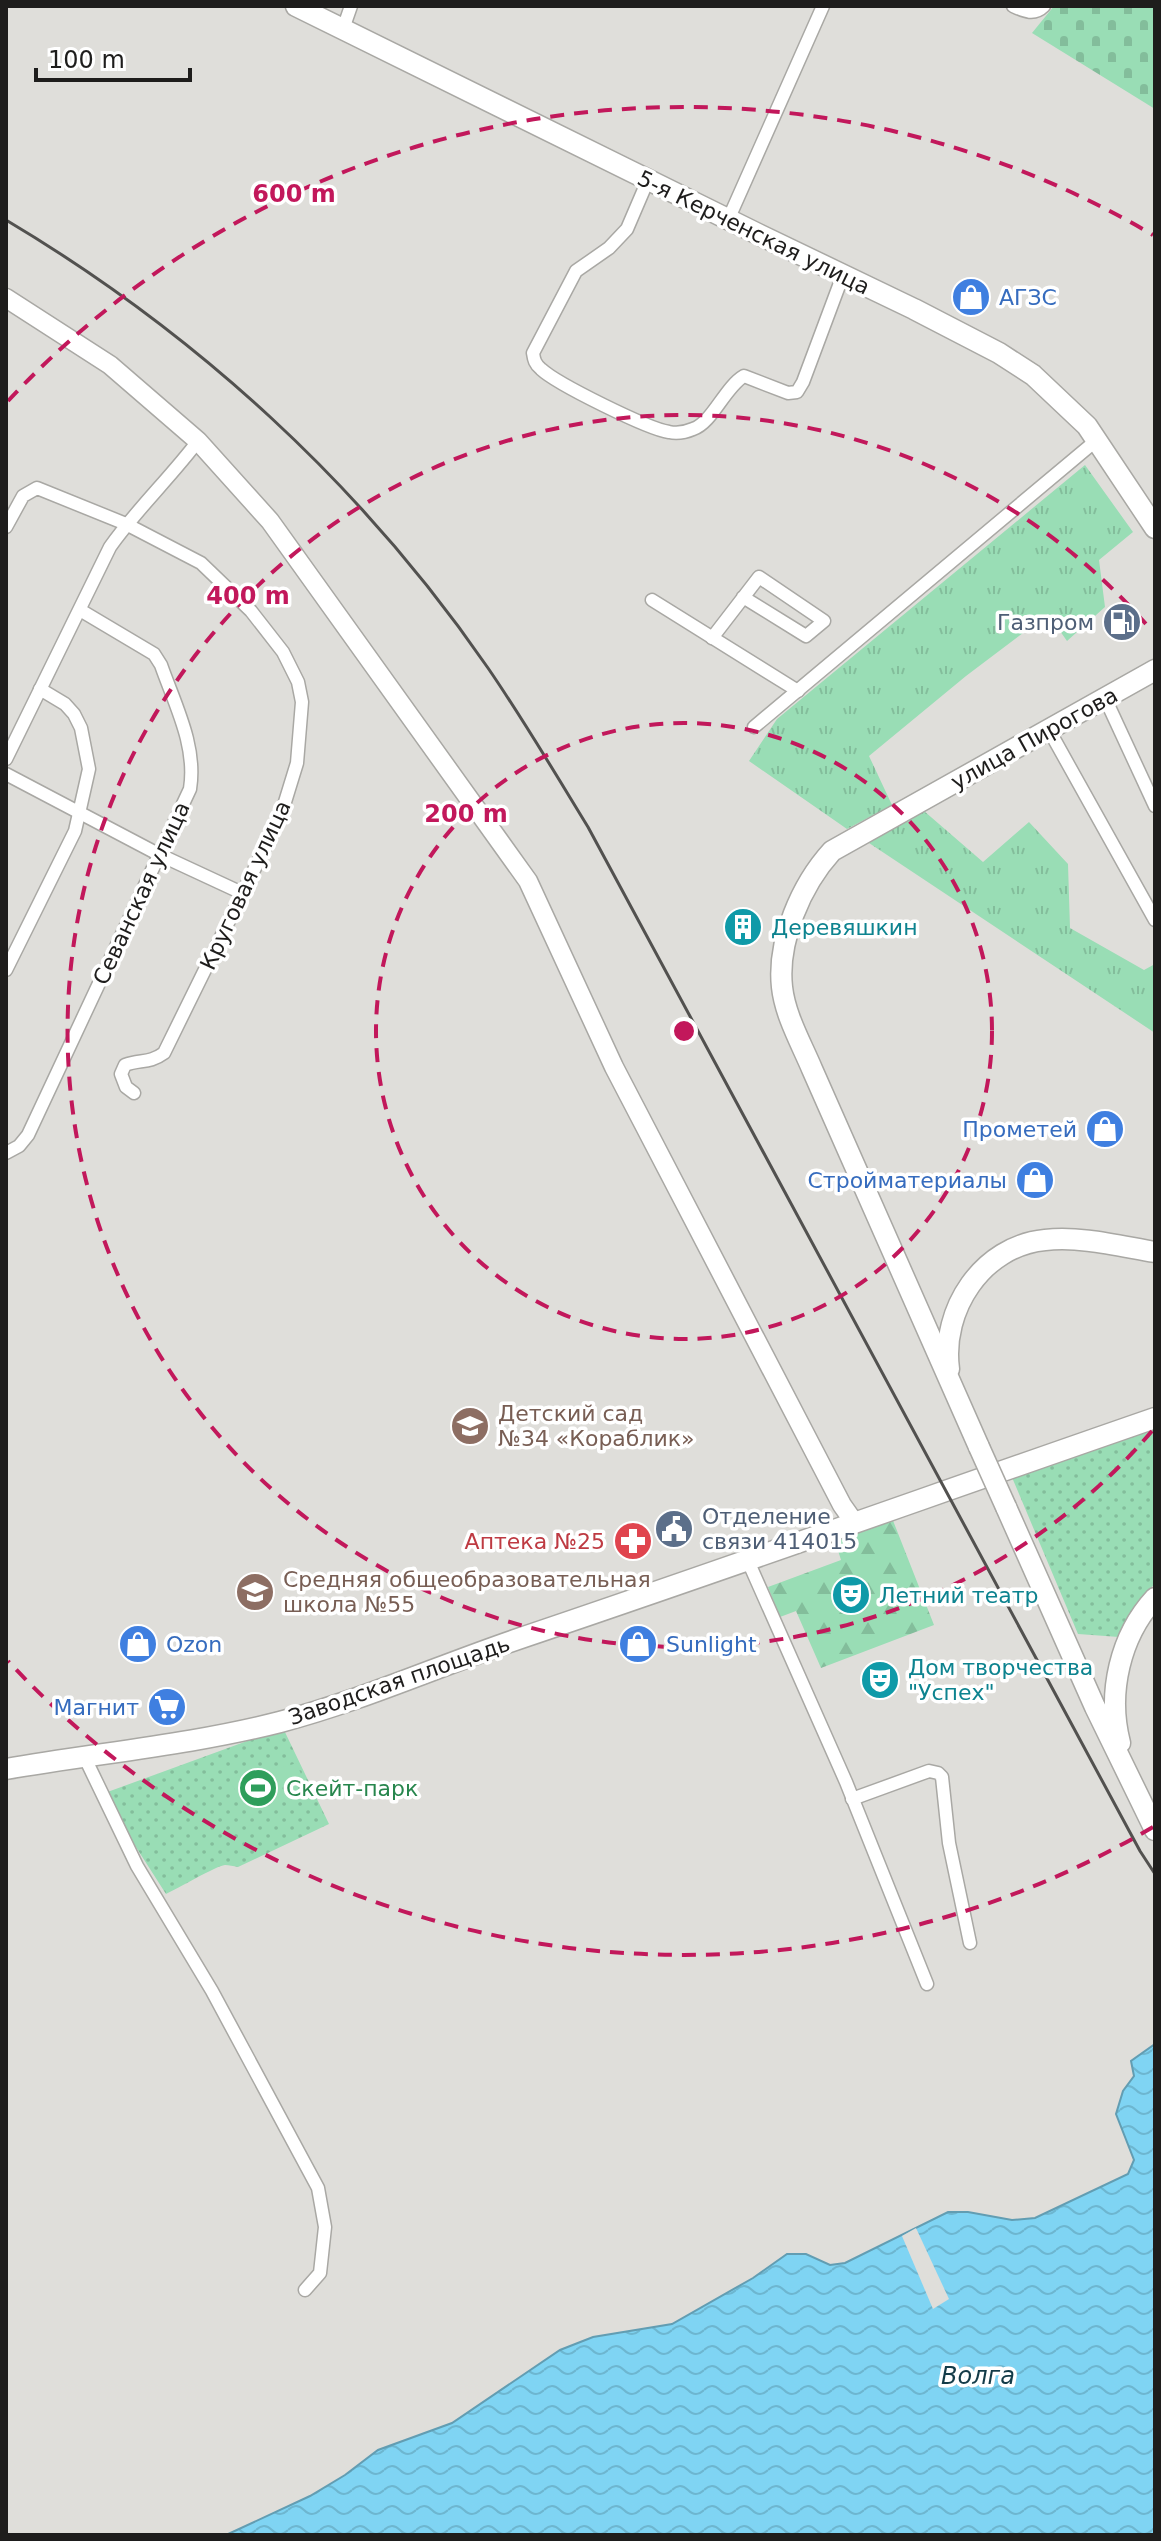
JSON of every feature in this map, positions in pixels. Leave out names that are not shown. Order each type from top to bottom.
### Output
[{"type":"main road","name":"5-я Керченская улица","points":[[296,6],[999,353],[1050,389],[1098,439],[1155,528]]},
{"type":"main road","name":"улица Пирогова","points":[[955,1393],[812,1069],[782,990],[781,969],[787,935],[821,864],[832,851],[1155,670]]},
{"type":"main road","points":[[1155,1252],[1099,1242],[1043,1240],[995,1260],[970,1284],[954,1316],[947,1351],[955,1393],[1095,1707],[1155,1830]]},
{"type":"main road","name":"Заводская площадь","points":[[6,1769],[224,1735],[331,1707],[485,1650],[1155,1418]]},
{"type":"main road","points":[[1134,1785],[1119,1738],[1116,1686],[1126,1644],[1137,1622],[1155,1598]]},
{"type":"street","points":[[343,29],[351,6]]},
{"type":"street","points":[[728,220],[823,6]]},
{"type":"street","points":[[1013,6],[1031,12],[1039,11],[1044,6]]},
{"type":"street","points":[[648,180],[627,229],[609,248],[576,271],[533,353],[534,362],[542,371],[600,403],[662,430],[683,433],[699,427],[744,376],[788,393],[797,392],[843,275]]},
{"type":"street","points":[[6,298],[110,365],[198,441],[270,521],[528,881],[614,1067],[842,1505],[854,1522]]},
{"type":"street","points":[[754,727],[1098,439]]},
{"type":"street","points":[[6,759],[110,547],[198,441]]},
{"type":"street","name":"Круговая улица","points":[[6,527],[23,496],[37,488],[126,524],[201,563],[251,611],[283,652],[298,682],[302,702],[297,763],[281,815],[164,1053],[153,1061],[125,1065],[121,1074],[126,1087],[134,1093]]},
{"type":"street","points":[[712,638],[743,597],[759,577],[824,621],[806,636],[743,597]]},
{"type":"street","points":[[652,600],[798,691]]},
{"type":"street","name":"Севанская улица","points":[[6,1153],[19,1146],[28,1135],[190,789],[190,745],[161,665],[154,654],[80,610]]},
{"type":"street","points":[[6,970],[75,831],[89,769],[81,728],[65,704],[40,689]]},
{"type":"street","points":[[1105,698],[1155,806]]},
{"type":"street","points":[[1049,730],[1155,920]]},
{"type":"street","points":[[6,774],[158,854],[242,893]]},
{"type":"street","points":[[748,1561],[801,1677],[927,1984]]},
{"type":"street","points":[[85,1758],[137,1866],[212,1991],[318,2188],[325,2227],[320,2273],[305,2290]]},
{"type":"street","points":[[852,1799],[929,1771],[942,1777],[949,1843],[970,1943]]},
{"type":"green space","points":[[1054,6],[1155,6],[1155,109],[1032,33]]},
{"type":"green space","points":[[1085,465],[1133,532],[1099,560],[1105,607],[1067,641],[1048,614],[869,756],[892,805],[847,829],[749,761],[777,719]]},
{"type":"green space","points":[[924,811],[983,862],[1029,822],[1068,864],[1070,928],[1144,970],[1155,964],[1155,1033],[866,841]]},
{"type":"green space","points":[[1155,1427],[1155,1584],[1148,1590],[1119,1637],[1078,1634],[1011,1475]]},
{"type":"green space","points":[[892,1518],[934,1625],[821,1668],[796,1611],[780,1617],[768,1587],[841,1560],[834,1538]]},
{"type":"green space","points":[[283,1728],[329,1824],[238,1867],[220,1866],[166,1894],[102,1794]]},
{"type":"green space","name":"Скейт-парк","points":[[296,1763],[301,1774],[285,1781],[279,1797],[271,1804],[242,1803],[230,1781],[246,1772]]},
{"type":"water","name":"Волга","points":[[1155,2044],[1155,2535],[226,2535],[310,2496],[378,2450],[452,2423],[560,2350],[593,2337],[672,2324],[753,2278],[787,2254],[806,2254],[830,2265],[845,2263],[948,2212],[968,2212],[1012,2220],[1035,2218],[1128,2174],[1134,2160],[1116,2114],[1123,2091],[1134,2076],[1131,2061]]},
{"type":"pier","points":[[916,2228],[949,2299],[933,2309],[902,2236]]},
{"type":"railway","points":[[6,220],[144,312],[209,363],[271,418],[386,537],[439,601],[488,668],[588,827],[1155,1874]]},
{"type":"place","name":"АГЗС","points":[[971,297]]},
{"type":"place","name":"Газпром","points":[[1122,622]]},
{"type":"place","name":"Деревяшкин","points":[[743,927]]},
{"type":"place","name":"Прометей","points":[[1105,1129]]},
{"type":"place","name":"Стройматериалы","points":[[1035,1180]]},
{"type":"place","name":"Детский сад №34 «Кораблик»","points":[[470,1426]]},
{"type":"place","name":"Отделение связи 414015","points":[[674,1529]]},
{"type":"place","name":"Аптека №25","points":[[633,1541]]},
{"type":"place","name":"Средняя общеобразовательная школа №55","points":[[255,1592]]},
{"type":"place","name":"Летний театр","points":[[851,1595]]},
{"type":"place","name":"Ozon","points":[[138,1644]]},
{"type":"place","name":"Sunlight","points":[[638,1644]]},
{"type":"place","name":"Дом творчества \"Успех\"","points":[[880,1680]]},
{"type":"place","name":"Магнит","points":[[167,1707]]},
{"type":"place","name":"Скейт-парк","points":[[258,1788]]}]
